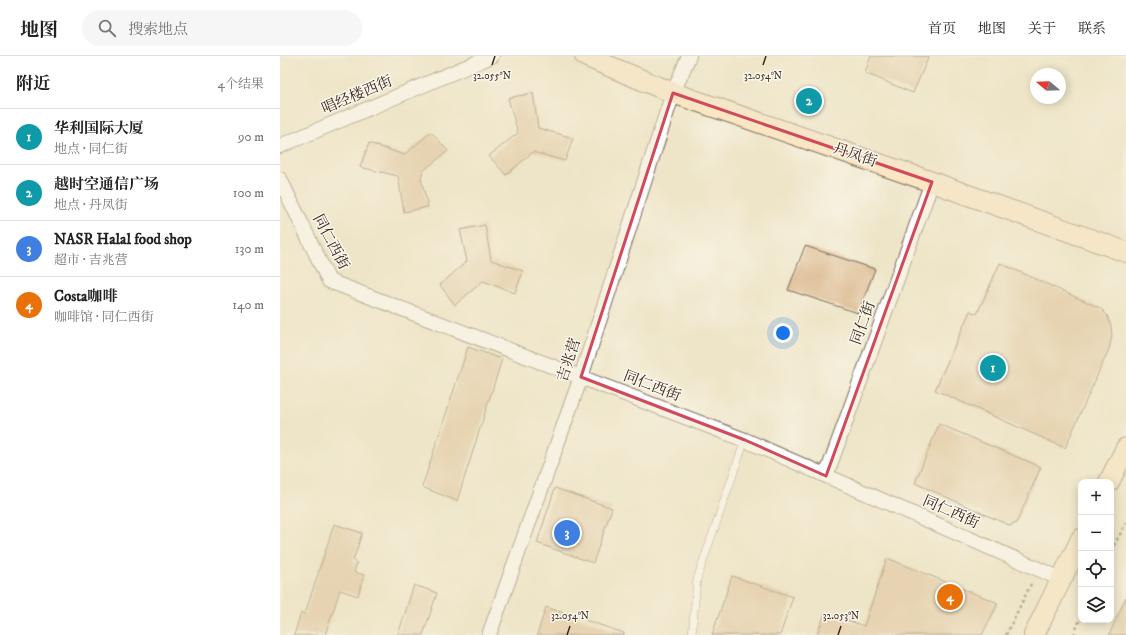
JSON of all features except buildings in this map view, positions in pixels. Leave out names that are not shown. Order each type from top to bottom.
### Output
[{"type":"main road","name":"丹凤街","points":[[585,56],[674,93],[932,182],[1126,252]]},
{"type":"main road","points":[[1110,479],[1126,448]]},
{"type":"main road","points":[[1034,635],[1078,545]]},
{"type":"street","name":"唱经楼西街","points":[[280,146],[492,56]]},
{"type":"street","name":"吉兆营","points":[[489,635],[581,376],[674,93],[689,56]]},
{"type":"street","name":"同仁西街","points":[[280,179],[329,281],[581,376],[745,440],[1061,579]]},
{"type":"street","name":"同仁街","points":[[826,476],[932,182]]},
{"type":"lane","points":[[692,635],[697,579],[745,440]]},
{"type":"path","points":[[1114,545],[1126,523]]},
{"type":"path","points":[[1006,635],[1038,569]]},
{"type":"path","points":[[1074,635],[1078,623]]},
{"type":"highlighted area","points":[[673,93],[932,182],[826,476],[745,440],[581,377]]},
{"type":"place","name":"越时空通信广场","points":[[809,101]]},
{"type":"place","name":"华利国际大厦","points":[[993,368]]},
{"type":"place","name":"NASR Halal food shop","points":[[567,533]]},
{"type":"place","name":"Costa咖啡","points":[[950,597]]}]
